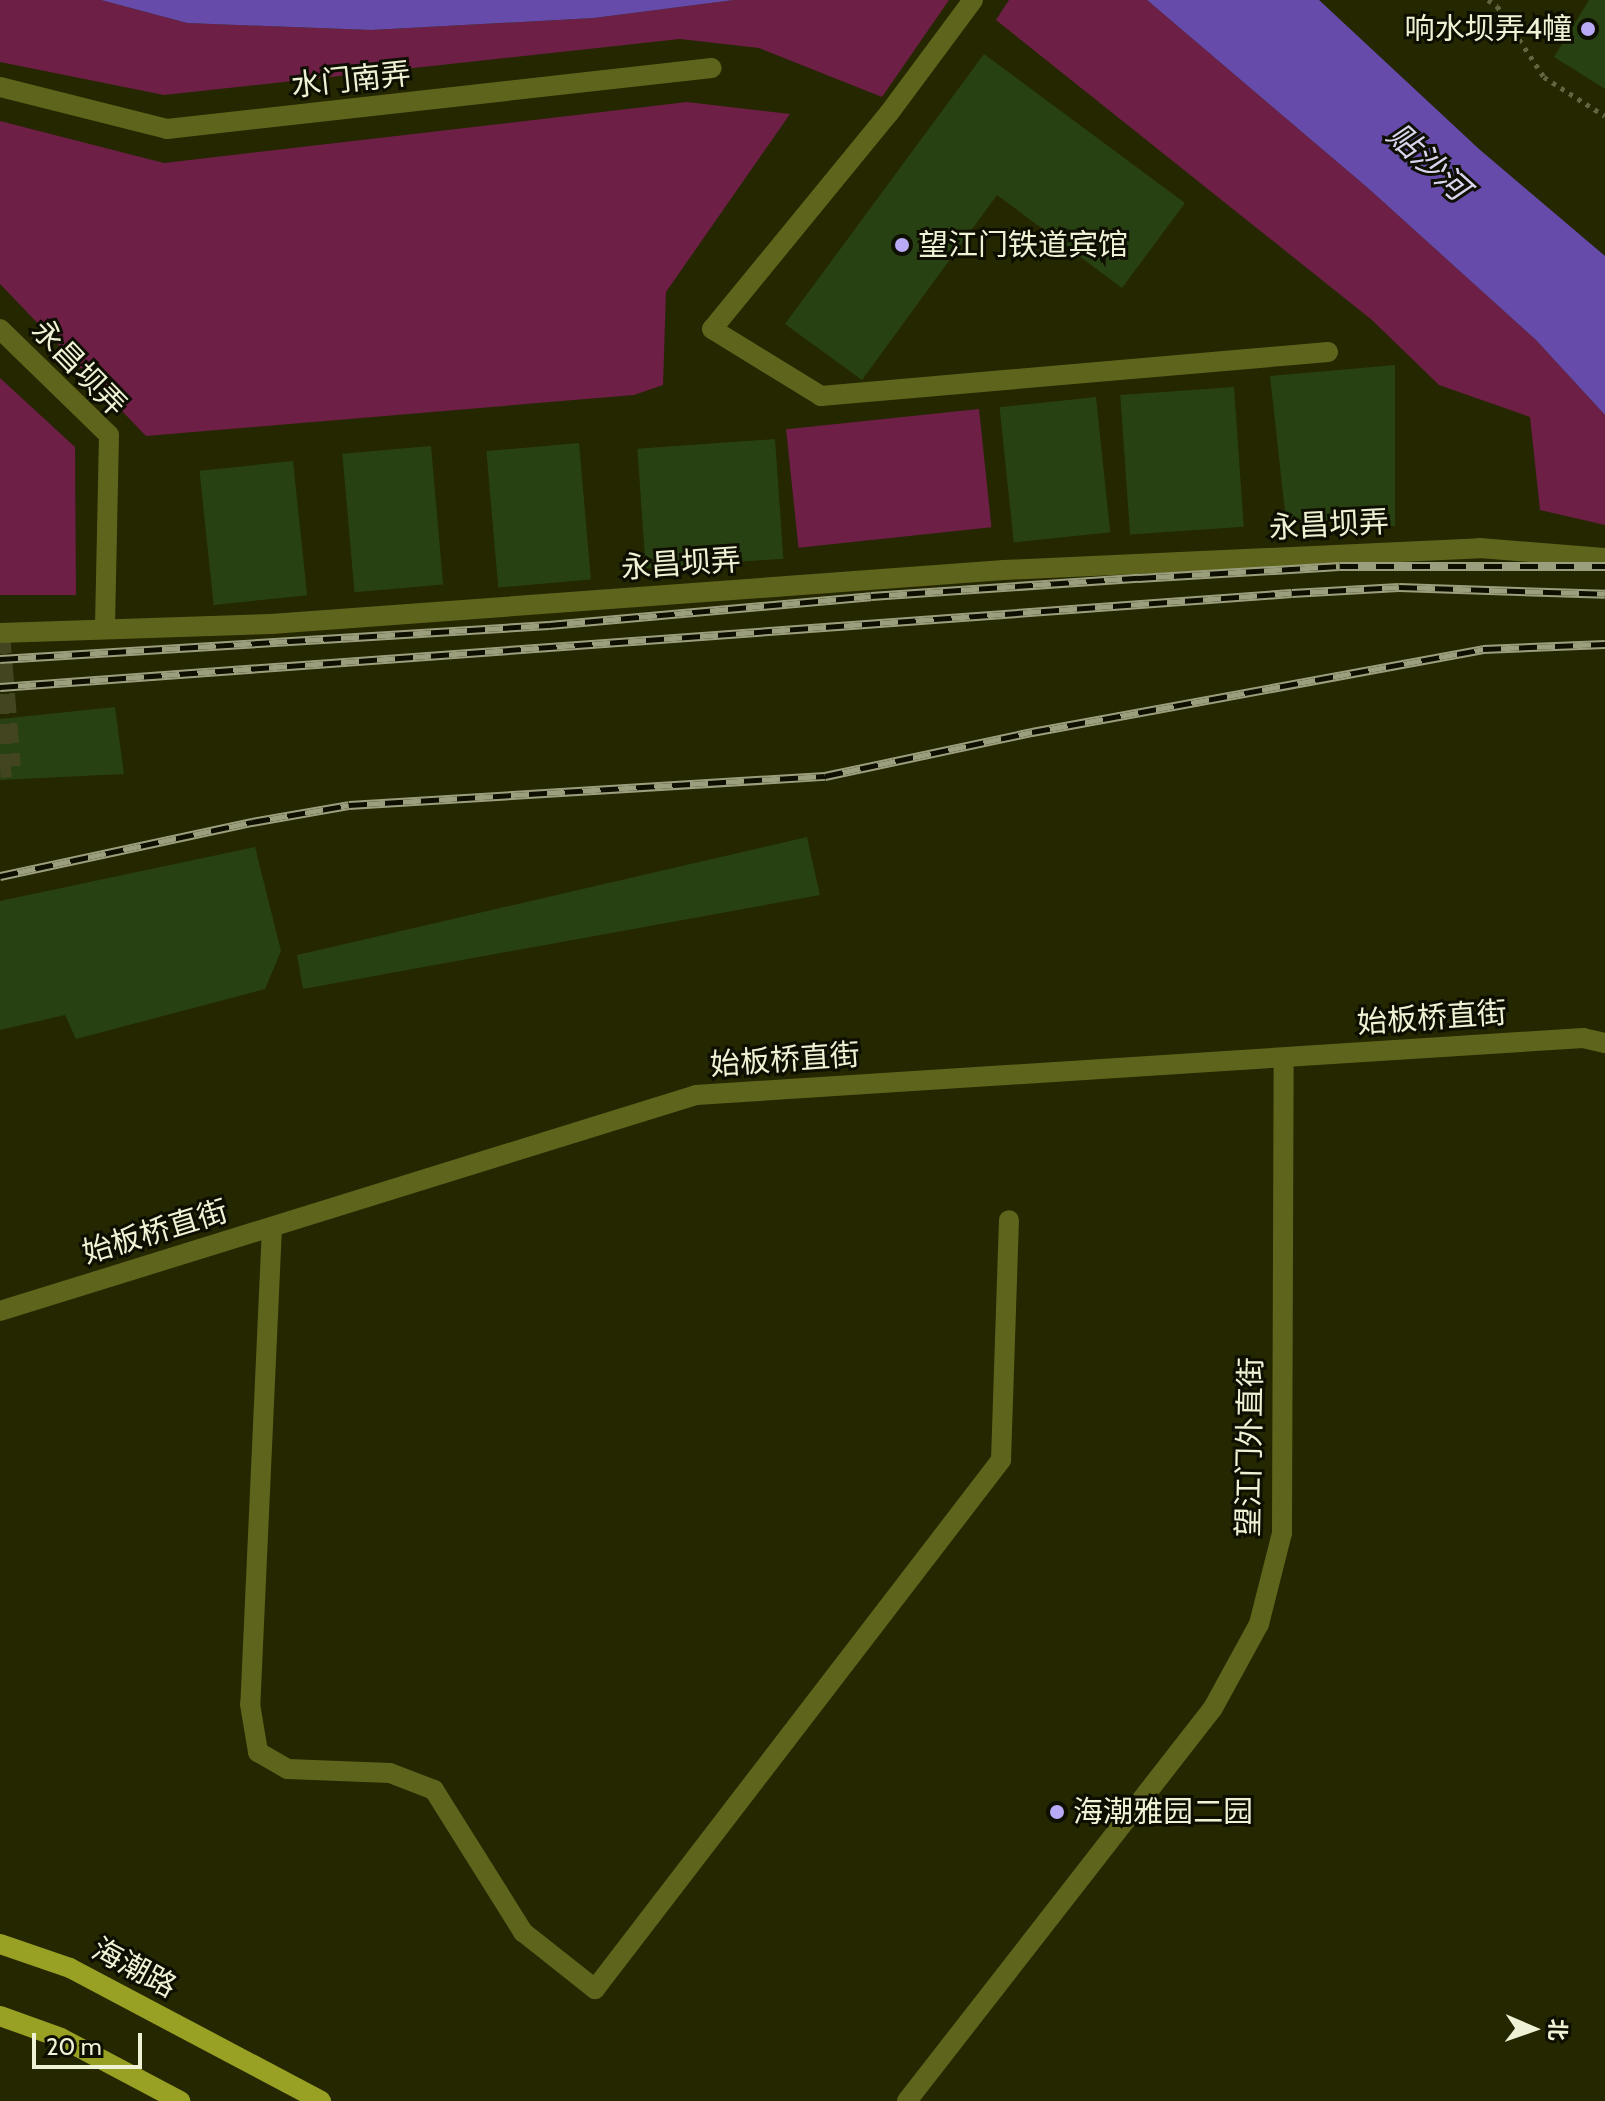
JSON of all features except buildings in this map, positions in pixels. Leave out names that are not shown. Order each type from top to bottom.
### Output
[{"type":"main road","name":"海潮路","points":[[0,1944],[70,1968],[321,2101]]},
{"type":"main road","points":[[0,2016],[61,2038],[180,2101]]},
{"type":"street","points":[[973,0],[889,113],[712,329],[821,396],[1328,352]]},
{"type":"street","name":"水门南弄","points":[[0,87],[167,129],[712,68]]},
{"type":"street","name":"永昌坝弄","points":[[0,329],[109,435],[105,627],[271,624],[1004,570],[1448,549],[1480,548],[1605,558]]},
{"type":"street","points":[[0,633],[105,627]]},
{"type":"street","name":"始板桥直街","points":[[0,1311],[696,1095],[1583,1038],[1605,1043]]},
{"type":"street","name":"望江门外直街","points":[[907,2101],[1213,1708],[1259,1624],[1282,1533],[1284,1058]]},
{"type":"street","points":[[272,1227],[250,1704],[258,1752],[288,1769],[390,1773],[434,1790],[523,1932],[595,1989],[1001,1460],[1009,1220]]},
{"type":"path","points":[[1488,0],[1497,6],[1544,77],[1605,116]]},
{"type":"shaded area","points":[[0,0],[101,0],[187,23],[371,30],[594,18],[734,0],[949,0],[882,97],[759,48],[680,39],[164,95],[0,62]]},
{"type":"shaded area","points":[[1009,0],[1147,0],[1369,189],[1536,340],[1605,415],[1605,525],[1540,510],[1530,417],[1439,385],[1372,320],[996,20]]},
{"type":"shaded area","points":[[687,102],[790,114],[666,292],[663,385],[634,395],[146,436],[0,284],[0,121],[164,163]]},
{"type":"shaded area","points":[[0,378],[75,447],[76,595],[0,595]]},
{"type":"shaded area","points":[[979,409],[991,527],[799,548],[786,429]]},
{"type":"water","points":[[101,0],[734,0],[594,18],[371,30],[187,23]]},
{"type":"water","name":"贴沙河","points":[[1147,0],[1319,0],[1479,149],[1605,256],[1605,415],[1536,340],[1369,189]]},
{"type":"tunnel","points":[[0,634],[11,767],[0,768]]},
{"type":"railway","points":[[0,659],[549,625],[871,596],[1340,566],[1605,566]]},
{"type":"railway","points":[[0,687],[1292,593],[1399,587],[1605,594]]},
{"type":"railway","points":[[0,876],[252,822],[349,805],[825,776],[1032,732],[1483,649],[1605,644]]},
{"type":"place","name":"响水坝弄4幢","points":[[1588,29]]},
{"type":"place","name":"望江门铁道宾馆","points":[[902,245]]},
{"type":"place","name":"海潮雅园二园","points":[[1057,1812]]}]
